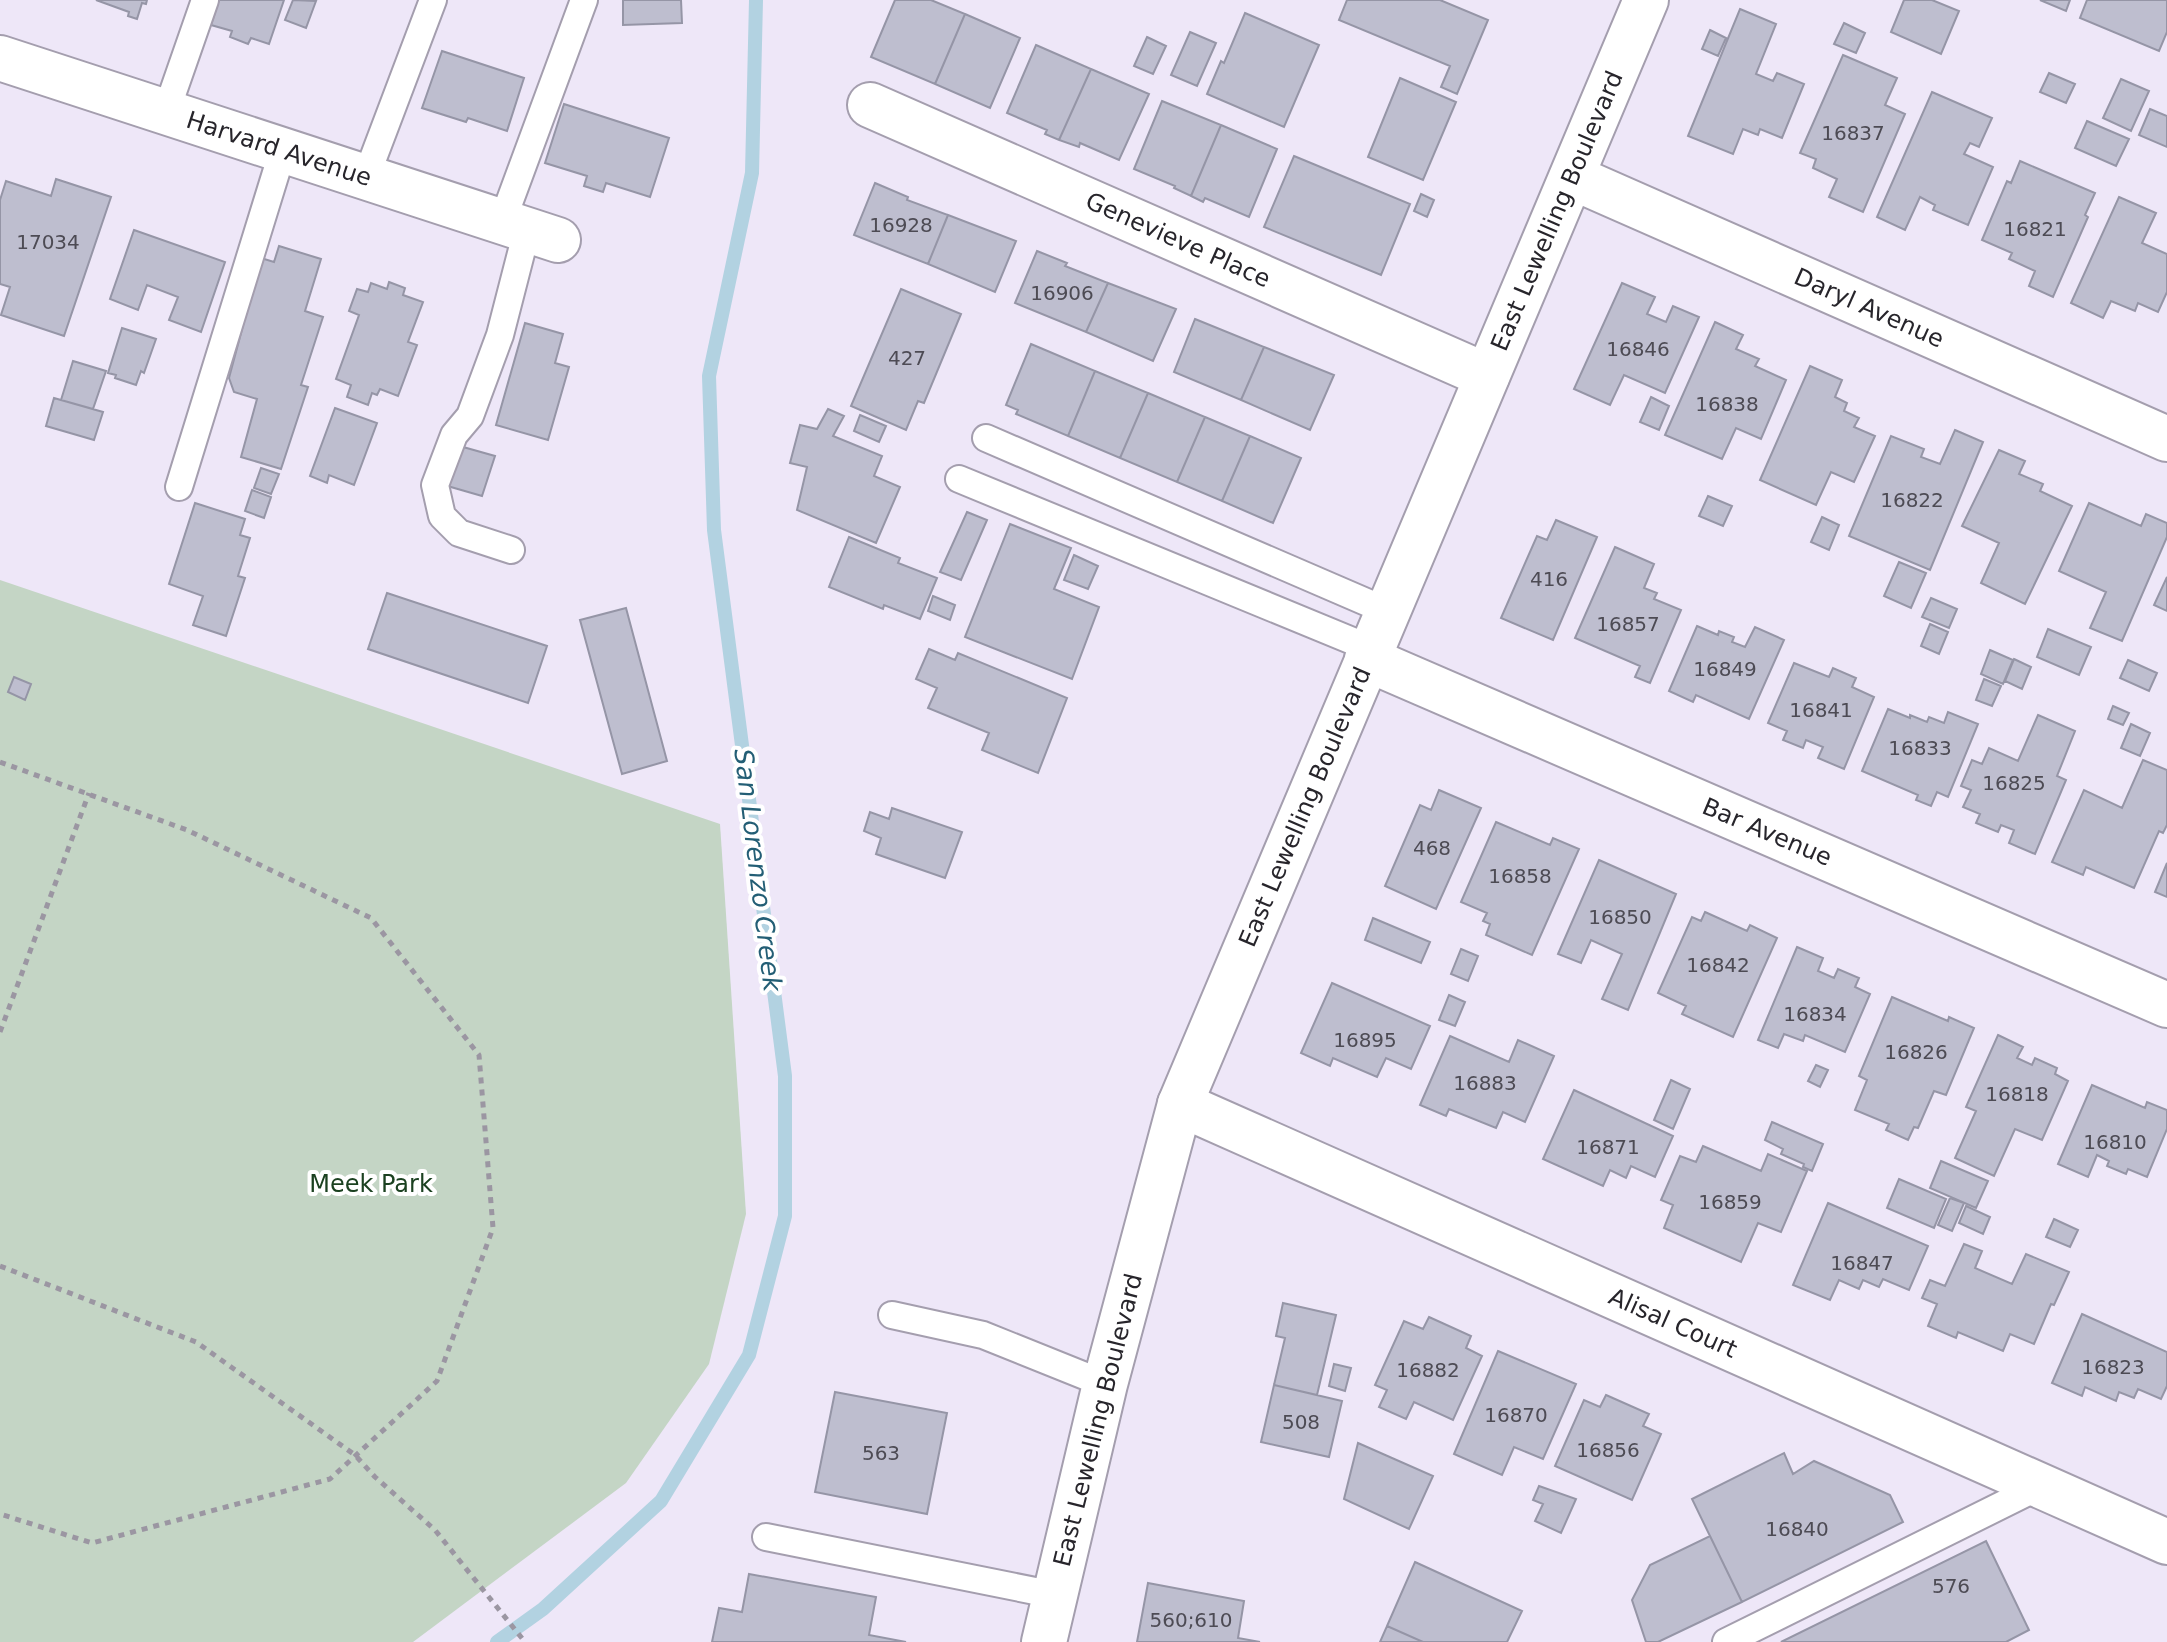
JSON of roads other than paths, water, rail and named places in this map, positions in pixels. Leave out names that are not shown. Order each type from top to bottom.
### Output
[{"type":"street","name":"East Lewelling Boulevard","points":[[1044,1642],[1105,1384],[1180,1104],[1646,0]]},
{"type":"street","name":"Harvard Avenue","points":[[0,58],[529,231]]},
{"type":"street","name":"Genevieve Place","points":[[870,105],[1487,376]]},
{"type":"street","name":"Daryl Avenue","points":[[1572,177],[2167,439]]},
{"type":"street","name":"Bar Avenue","points":[[1375,640],[2167,1005]]},
{"type":"street","name":"Alisal Court","points":[[1180,1104],[2167,1542]]},
{"type":"lane","points":[[166,112],[205,0]]},
{"type":"lane","points":[[366,177],[433,0]]},
{"type":"lane","points":[[511,550],[459,533],[442,516],[435,485],[454,435],[470,416],[500,335],[529,231],[584,0]]},
{"type":"lane","points":[[179,487],[283,150]]},
{"type":"lane","points":[[986,438],[1375,640]]},
{"type":"lane","points":[[959,479],[1375,640]]},
{"type":"lane","points":[[892,1315],[983,1335],[1105,1384]]},
{"type":"lane","points":[[1726,1642],[2040,1486]]},
{"type":"lane","points":[[766,1537],[1055,1595]]},
{"type":"waterway","name":"San Lorenzo Creek","points":[[497,1642],[543,1609],[661,1501],[749,1355],[785,1216],[785,1076],[714,530],[709,376],[752,173],[756,0]]},
{"type":"park label","name":"Meek Park","points":[[371,1184]]}]
